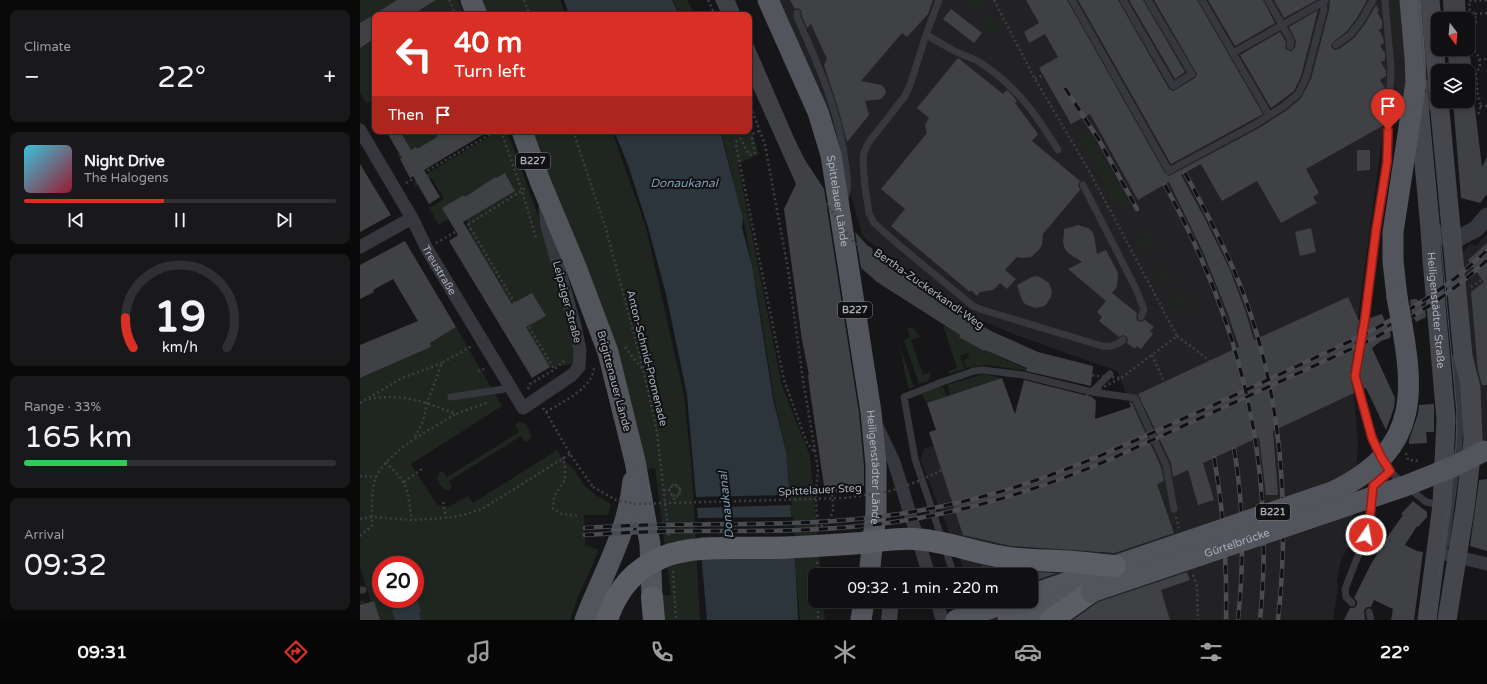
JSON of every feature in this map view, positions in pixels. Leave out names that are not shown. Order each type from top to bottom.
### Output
[{"type":"highway","points":[[607,620],[616,597],[624,585],[636,573],[664,556],[693,550],[806,547],[897,539],[914,539],[949,544],[1008,558],[1028,561],[1071,562],[1115,566]]},
{"type":"highway","points":[[1051,620],[1091,592]]},
{"type":"highway","name":"Brigittenauer Lände","points":[[652,597],[654,620]]},
{"type":"main road","points":[[471,0],[476,12]]},
{"type":"main road","name":"Spittelauer Lände","points":[[768,0],[818,112],[832,155],[871,412]]},
{"type":"main road","name":"Heiligenstädter Straße","points":[[1410,0],[1427,81],[1443,236],[1463,356],[1471,388],[1473,405],[1472,455],[1453,507],[1446,556],[1427,620]]},
{"type":"main road","name":"Heiligenstädter Straße","points":[[1427,81],[1430,0]]},
{"type":"main road","name":"Gürtelbrücke","points":[[1038,593],[1312,500],[1348,484],[1375,466],[1386,454],[1394,443],[1408,407],[1409,378],[1408,361],[1397,297],[1393,261],[1393,232],[1427,81]]},
{"type":"main road","name":"Heiligenstädter Straße","points":[[1435,108],[1443,236],[1432,260],[1445,399],[1445,442],[1443,468],[1453,507]]},
{"type":"main road","name":"Brigittenauer Lände","points":[[523,134],[542,186],[576,267],[608,352],[635,461],[650,544],[652,597]]},
{"type":"main road","name":"Heiligenstädter Lände","points":[[870,568],[876,513],[876,465],[871,412]]},
{"type":"main road","name":"Gürtelbrücke","points":[[1008,620],[1405,486],[1455,466],[1486,450]]},
{"type":"main road","points":[[585,620],[616,549],[625,523],[631,496],[635,461]]},
{"type":"main road","name":"Heiligenstädter Straße","points":[[1446,556],[1447,620]]},
{"type":"main road","points":[[861,620],[863,608]]},
{"type":"main road","points":[[956,620],[991,608]]},
{"type":"street","name":"Treustraße","points":[[360,130],[412,218],[427,249],[523,408]]},
{"type":"street","name":"Leipziger Straße","points":[[523,408],[572,375],[578,368],[580,350],[575,326],[547,226],[542,186]]},
{"type":"street","points":[[1443,236],[1476,229],[1487,216]]},
{"type":"street","points":[[360,247],[412,218]]},
{"type":"street","name":"Heiligenstädter Lände","points":[[871,412],[894,462],[927,568]]},
{"type":"street","points":[[1446,556],[1487,564]]},
{"type":"street","points":[[939,608],[942,620]]},
{"type":"lane","points":[[939,0],[905,96],[885,119],[864,152],[863,162],[865,187],[869,213],[874,223],[973,306],[1102,346],[1115,346],[1123,340]]},
{"type":"lane","points":[[1072,0],[1169,171],[1269,115],[1284,106],[1298,94],[1306,78],[1325,1]]},
{"type":"lane","points":[[1123,0],[1173,86],[1192,74],[1148,0]]},
{"type":"lane","points":[[1202,0],[1269,115]]},
{"type":"lane","points":[[1269,0],[1284,24]]},
{"type":"lane","points":[[1269,0],[1291,41],[1290,46]]},
{"type":"lane","points":[[1336,45],[1350,35],[1361,21],[1373,0]]},
{"type":"lane","points":[[1385,0],[1391,68],[1387,162],[1376,230],[1365,318],[1355,376],[1372,438],[1390,471],[1426,502],[1453,507],[1460,420],[1454,352]]},
{"type":"lane","points":[[1233,53],[1325,1]]},
{"type":"lane","points":[[797,13],[797,17],[821,72],[834,107],[843,144],[848,191],[840,207]]},
{"type":"lane","points":[[926,34],[960,54],[980,62],[1008,83],[1025,100],[1058,150]]},
{"type":"lane","points":[[1427,81],[1431,94]]},
{"type":"lane","points":[[1083,185],[1136,289],[1144,309],[1141,317]]},
{"type":"lane","points":[[952,568],[915,459],[904,397],[974,371],[983,370],[1024,374],[1092,392],[1135,398],[1166,465],[1174,509]]},
{"type":"lane","points":[[1092,392],[1110,374]]},
{"type":"lane","points":[[451,398],[511,388]]},
{"type":"lane","points":[[1352,603],[1346,597],[1345,589],[1366,535],[1370,517],[1373,486],[1390,471]]},
{"type":"lane","points":[[967,608],[973,620]]},
{"type":"lane","points":[[1369,612],[1371,620]]},
{"type":"path","points":[[449,0],[455,12]]},
{"type":"path","points":[[524,0],[529,12]]},
{"type":"path","points":[[708,0],[714,12]]},
{"type":"path","points":[[728,0],[734,12]]},
{"type":"path","points":[[1469,0],[1470,10],[1472,12]]},
{"type":"path","points":[[1464,1],[1487,0]]},
{"type":"path","points":[[1475,14],[1487,13]]},
{"type":"path","points":[[1475,52],[1479,57],[1480,67],[1476,73],[1478,97],[1481,110],[1478,114]]},
{"type":"path","name":"Bertha-Zuckerkandl-Weg","points":[[752,54],[800,166],[812,186],[859,249],[900,281],[998,346],[1036,362],[1060,369],[1090,375],[1121,378]]},
{"type":"path","points":[[1479,60],[1487,59]]},
{"type":"path","points":[[1035,80],[1043,75]]},
{"type":"path","points":[[1480,106],[1487,106]]},
{"type":"path","points":[[752,110],[765,145],[788,269],[803,380],[818,469],[816,493],[817,536]]},
{"type":"path","points":[[760,131],[753,134],[752,140],[755,152],[754,154],[749,154],[741,139],[738,139],[736,145],[784,380],[807,443],[815,453]]},
{"type":"path","points":[[396,190],[491,134]]},
{"type":"path","points":[[502,134],[522,191],[537,244]]},
{"type":"path","name":"Anton-Schmid-Promenade","points":[[574,134],[606,229],[644,372],[657,432],[670,542]]},
{"type":"path","points":[[464,227],[522,191],[542,186]]},
{"type":"path","points":[[468,224],[554,369]]},
{"type":"path","points":[[427,249],[457,231]]},
{"type":"path","points":[[840,238],[848,235]]},
{"type":"path","points":[[1176,336],[1210,362],[1216,362]]},
{"type":"path","points":[[360,403],[402,378],[442,363],[482,340]]},
{"type":"path","points":[[1152,355],[1167,388]]},
{"type":"path","points":[[523,408],[530,384],[567,359]]},
{"type":"path","points":[[415,438],[423,421],[427,403],[442,363]]},
{"type":"path","name":"Spittelauer Steg","points":[[570,454],[593,487],[616,500],[636,504],[846,498],[891,491],[921,480],[1121,378]]},
{"type":"path","points":[[438,412],[442,409]]},
{"type":"path","points":[[360,519],[372,517],[412,520],[446,518],[463,515],[482,509],[570,454],[546,412]]},
{"type":"path","points":[[360,536],[372,526],[372,504],[376,477],[386,462],[415,438],[456,414]]},
{"type":"path","points":[[1403,446],[1408,460],[1424,462]]},
{"type":"path","points":[[564,458],[562,459],[565,464],[566,480],[554,496],[553,509],[562,514],[579,516]]},
{"type":"path","points":[[386,462],[404,482],[408,494],[408,505],[412,520]]},
{"type":"path","points":[[404,482],[424,468]]},
{"type":"path","points":[[360,476],[376,477]]},
{"type":"path","points":[[664,490],[669,490],[673,485],[679,487],[680,490],[680,493],[676,496],[669,493],[669,489],[670,487],[676,485],[680,490],[678,496],[674,497],[674,503]]},
{"type":"path","points":[[826,493],[830,489],[859,487]]},
{"type":"path","points":[[845,489],[846,498]]},
{"type":"path","points":[[816,493],[853,491]]},
{"type":"path","points":[[822,528],[830,520],[834,511],[832,493]]},
{"type":"path","points":[[443,502],[446,518]]},
{"type":"path","points":[[817,556],[818,568]]},
{"type":"path","points":[[672,565],[676,620]]},
{"type":"path","points":[[818,608],[818,620]]},
{"type":"shaded area","points":[[360,0],[397,0],[378,12],[372,12],[372,16],[360,23]]},
{"type":"shaded area","points":[[436,0],[458,0],[463,12],[417,12]]},
{"type":"shaded area","points":[[479,0],[560,0],[565,12],[484,12]]},
{"type":"shaded area","points":[[673,0],[687,0],[693,12],[679,12]]},
{"type":"shaded area","points":[[772,0],[1406,0],[1425,119],[1384,125],[1350,377],[1355,404],[1358,445],[1353,522],[1348,548],[1341,560],[1333,620],[980,620],[976,608],[1038,608],[1038,568],[963,568],[920,459],[925,448],[941,444],[927,403],[1002,378],[1014,413],[1020,411],[1025,443],[1131,407],[1117,371],[1016,335],[967,314],[863,237],[830,125]]},
{"type":"shaded area","points":[[970,0],[984,0],[986,4],[984,9],[979,7],[970,9]]},
{"type":"shaded area","points":[[991,16],[998,26],[997,31],[990,32],[982,23],[983,17]]},
{"type":"shaded area","points":[[372,40],[372,100],[367,104],[360,92],[360,48]]},
{"type":"shaded area","points":[[1089,132],[1131,207],[1122,207],[1112,200],[1103,186],[1101,173],[1080,141],[1082,136]]},
{"type":"shaded area","points":[[752,133],[759,154],[738,164],[782,386],[810,456],[820,568],[808,568],[808,608],[824,608],[825,620],[800,620],[786,450],[774,399],[743,217],[722,134]]},
{"type":"shaded area","points":[[402,134],[439,134],[436,136],[437,137],[417,149],[416,148],[400,159],[397,154],[403,151],[402,148],[408,145]]},
{"type":"shaded area","points":[[494,134],[508,134],[546,236],[574,345],[574,364],[550,367],[468,230],[467,219],[515,191],[505,173],[496,178],[495,177],[465,197],[464,195],[451,203],[449,219],[439,225],[429,208],[444,199],[432,178],[416,187],[413,182]]},
{"type":"shaded area","points":[[531,134],[613,134],[646,227],[684,395],[692,472],[700,620],[661,620],[660,595],[671,595],[655,468],[646,469]]},
{"type":"shaded area","points":[[1144,233],[1148,233],[1153,238],[1155,246],[1152,251],[1147,250],[1143,252],[1138,247],[1138,240]]},
{"type":"shaded area","points":[[1487,234],[1487,439],[1477,446],[1461,255],[1470,244],[1476,246]]},
{"type":"shaded area","points":[[1163,270],[1167,271],[1170,276],[1163,284],[1157,282],[1155,273]]},
{"type":"shaded area","points":[[1177,291],[1183,294],[1187,302],[1184,309],[1180,310],[1173,308],[1171,298]]},
{"type":"shaded area","points":[[943,325],[960,335],[959,337],[962,337],[982,350],[985,350],[1029,371],[987,365],[966,368],[964,360],[969,358],[968,353],[960,356],[965,369],[949,374],[949,371],[957,368]]},
{"type":"shaded area","points":[[456,327],[502,406],[411,464],[438,505],[448,507],[468,496],[473,503],[557,450],[562,459],[573,468],[584,485],[597,496],[611,504],[608,515],[584,515],[585,545],[599,550],[578,597],[570,620],[360,620],[360,601],[364,600],[365,604],[371,602],[360,567],[360,378],[431,347],[430,343]]},
{"type":"shaded area","points":[[907,327],[914,329],[920,337],[911,340],[923,375],[932,372],[928,381],[919,384],[904,340],[910,338]]},
{"type":"shaded area","points":[[899,344],[914,387],[908,387]]},
{"type":"shaded area","points":[[984,374],[1002,378],[950,395],[947,385]]},
{"type":"shaded area","points":[[943,386],[947,396],[928,403],[925,401],[922,393]]},
{"type":"shaded area","points":[[519,422],[526,424],[532,436],[530,439],[525,442],[521,436],[449,481],[452,487],[450,490],[441,487],[437,478],[440,471],[447,477],[519,432],[515,425]]},
{"type":"shaded area","points":[[1163,480],[1167,503],[1177,534],[1158,483]]},
{"type":"water","points":[[564,0],[672,0],[678,12],[568,12]]},
{"type":"water","name":"Donaukanal","points":[[615,134],[721,134],[743,218],[742,228],[752,265],[773,399],[786,451],[796,574],[798,620],[707,620],[687,395],[666,294],[648,227],[628,165]]},
{"type":"water","points":[[398,608],[420,608],[421,612],[419,613],[421,620],[395,620],[392,610]]},
{"type":"pier","points":[[791,495],[792,505],[695,508],[694,497]]},
{"type":"pier","points":[[793,517],[795,536],[697,537],[696,518]]},
{"type":"building","points":[[397,0],[436,0],[417,12],[378,12]]},
{"type":"building","points":[[715,0],[735,0],[740,12],[721,12]]},
{"type":"building","points":[[790,0],[933,0],[928,14],[907,37],[902,33],[861,81],[882,85],[886,93],[881,99],[865,101],[869,115],[847,142],[824,65],[827,59],[811,24],[807,28],[801,10],[797,8],[795,9]]},
{"type":"building","points":[[1026,0],[1067,0],[1165,173],[1169,176],[1259,128],[1287,110],[1301,98],[1311,79],[1329,10],[1330,0],[1367,0],[1357,18],[1347,31],[1332,43],[1331,46],[1334,50],[1339,49],[1354,38],[1365,24],[1376,5],[1379,10],[1377,12],[1382,21],[1382,28],[1379,30],[1384,43],[1380,46],[1385,53],[1385,60],[1381,62],[1386,71],[1386,76],[1380,80],[1385,88],[1385,91],[1379,96],[1384,108],[1377,113],[1384,125],[1306,169],[1319,193],[1313,197],[1317,203],[1281,223],[1257,181],[1222,201],[1201,164],[1181,175],[1230,270],[1245,310],[1254,340],[1348,297],[1359,321],[1350,375],[1354,393],[1273,431],[1278,495],[1266,495],[1259,437],[1203,463],[1214,500],[1198,505],[1188,470],[1173,477],[1171,463],[1138,394],[1239,347],[1228,314],[1203,252],[1169,182],[1138,200],[1090,114],[1071,124],[1039,68],[1058,57],[1045,34],[1029,43],[1024,32],[1039,23]]},
{"type":"building","points":[[1078,0],[1118,0],[1169,89],[1173,91],[1195,78],[1197,74],[1154,0],[1197,0],[1263,114],[1171,164]]},
{"type":"building","points":[[1129,0],[1143,0],[1185,72],[1175,79]]},
{"type":"building","points":[[1208,0],[1263,0],[1275,23],[1235,46]]},
{"type":"building","points":[[1274,0],[1317,0],[1284,18]]},
{"type":"building","points":[[1443,0],[1465,0],[1466,12],[1444,12]]},
{"type":"building","points":[[951,9],[982,33],[974,43],[943,19]]},
{"type":"building","points":[[1318,10],[1301,76],[1294,91],[1271,108],[1240,55],[1280,32],[1286,42],[1285,48],[1292,51],[1295,47],[1296,41],[1289,27]]},
{"type":"building","points":[[372,16],[372,40],[360,48],[360,23]]},
{"type":"building","points":[[752,41],[795,140],[805,160],[824,189],[859,413],[864,466],[864,486],[837,488],[837,491],[827,492],[827,486],[824,486],[784,209],[796,184],[752,86]]},
{"type":"building","points":[[1448,56],[1470,56],[1471,64],[1449,64]]},
{"type":"building","points":[[958,58],[1003,94],[1007,90],[1012,95],[1017,101],[1015,103],[1038,134],[1032,141],[1080,181],[1078,185],[1080,190],[1043,234],[1042,245],[1039,250],[1031,257],[1017,257],[1005,270],[1016,279],[1007,289],[1000,283],[993,290],[980,292],[977,296],[971,290],[970,292],[891,226],[905,209],[881,189],[927,133],[925,125],[929,118],[917,108]]},
{"type":"building","points":[[1454,108],[1475,108],[1482,167],[1487,157],[1487,194],[1480,203],[1461,198]]},
{"type":"building","points":[[388,134],[402,134],[411,150],[416,147],[417,149],[437,137],[436,136],[439,134],[484,134],[424,170],[440,197],[429,204],[413,176],[410,178],[400,159],[402,158]]},
{"type":"building","points":[[1357,150],[1370,150],[1370,170],[1357,171]]},
{"type":"building","points":[[360,164],[391,215],[360,232]]},
{"type":"building","points":[[505,173],[515,191],[463,222],[512,304],[532,293],[546,316],[526,327],[550,367],[532,378],[449,241],[458,235],[442,208],[464,195],[465,197],[495,177],[496,178]]},
{"type":"building","points":[[1078,225],[1092,231],[1097,254],[1106,250],[1118,273],[1117,287],[1112,293],[1137,313],[1137,320],[1141,322],[1145,320],[1154,327],[1150,331],[1153,334],[1141,349],[1137,346],[1135,349],[1127,343],[1127,337],[1123,335],[1119,337],[1099,321],[1102,317],[1097,312],[1106,301],[1068,269],[1082,262],[1068,253],[1065,249],[1063,243],[1064,229]]},
{"type":"building","points":[[1311,228],[1316,252],[1300,256],[1295,232]]},
{"type":"building","points":[[855,232],[868,246],[872,248],[873,253],[887,264],[927,292],[993,332],[1038,352],[1093,366],[1091,386],[1026,371],[1027,368],[985,350],[984,351],[959,337],[960,335],[877,282],[861,268]]},
{"type":"building","points":[[405,241],[456,327],[430,343],[431,347],[360,378],[360,345],[418,321],[393,279],[373,290],[374,292],[360,299],[360,265]]},
{"type":"building","points":[[1487,243],[1487,385],[1482,385],[1478,371],[1471,292],[1484,282],[1468,260]]},
{"type":"building","points":[[1035,276],[1040,277],[1049,283],[1052,292],[1051,297],[1045,306],[1035,308],[1025,304],[1022,300],[1017,285]]},
{"type":"building","points":[[1417,299],[1425,310],[1426,317],[1416,322],[1412,313],[1410,300]]},
{"type":"building","points":[[1382,314],[1391,335],[1390,338],[1381,341],[1372,348],[1395,398],[1394,408],[1386,430],[1366,388],[1364,389],[1360,376],[1370,318]]},
{"type":"building","points":[[1002,378],[1015,414],[1024,380],[1092,397],[1096,401],[1095,419],[1131,407],[1129,402],[1132,403],[1161,467],[1164,481],[1157,484],[1174,533],[1115,553],[1011,546],[963,535],[929,432],[936,430],[927,403]]},
{"type":"building","points":[[1434,404],[1434,432],[1426,432],[1427,443],[1409,444],[1418,414],[1419,405]]},
{"type":"building","points":[[1487,479],[1487,551],[1470,546],[1479,480]]},
{"type":"building","points":[[1413,501],[1427,512],[1427,517],[1418,527],[1417,526],[1405,545],[1417,551],[1423,552],[1414,620],[1391,620],[1393,609],[1374,600],[1371,607],[1367,607],[1364,610],[1365,620],[1344,620],[1350,608],[1354,608],[1357,605],[1357,601],[1354,598],[1370,566],[1386,539],[1403,515],[1401,514]]},
{"type":"building","points":[[982,566],[996,568],[983,568]]},
{"type":"building","points":[[1038,572],[1057,573],[1038,580]]},
{"type":"building","points":[[1187,572],[1190,580],[1161,590],[1170,620],[1073,620],[1098,602]]},
{"type":"building","points":[[372,602],[372,608],[376,608],[380,620],[360,620],[360,605]]},
{"type":"building","points":[[882,608],[898,608],[897,620],[881,620]]},
{"type":"tram line","points":[[1418,0],[1457,413],[1456,447],[1433,620]]},
{"type":"tram line","points":[[1425,11],[1431,76]]},
{"type":"tram line","points":[[1461,386],[1463,418]]},
{"type":"railway","points":[[1065,88],[1099,140],[1137,209]]},
{"type":"railway","points":[[1185,173],[1201,202],[1236,275],[1256,330],[1266,370],[1280,453],[1283,537],[1282,579],[1278,620]]},
{"type":"railway","points":[[1165,185],[1191,237],[1214,289],[1232,341],[1247,395],[1257,449],[1262,505],[1264,562],[1260,620]]},
{"type":"railway","points":[[585,528],[821,522],[860,519],[938,507],[1015,487],[1073,467],[1131,442],[1363,335],[1413,307],[1444,287],[1487,250]]},
{"type":"railway","points":[[585,535],[662,531],[796,530],[861,526],[926,517],[1020,493],[1111,459],[1366,342],[1430,306],[1487,260]]},
{"type":"railway","points":[[1234,449],[1240,492],[1242,534],[1238,620]]},
{"type":"railway","points":[[1214,458],[1224,539],[1226,620]]},
{"type":"route","points":[[1366,535],[1370,517],[1373,486],[1390,471],[1372,438],[1355,376],[1365,318],[1376,230],[1387,162],[1388,130]]}]
